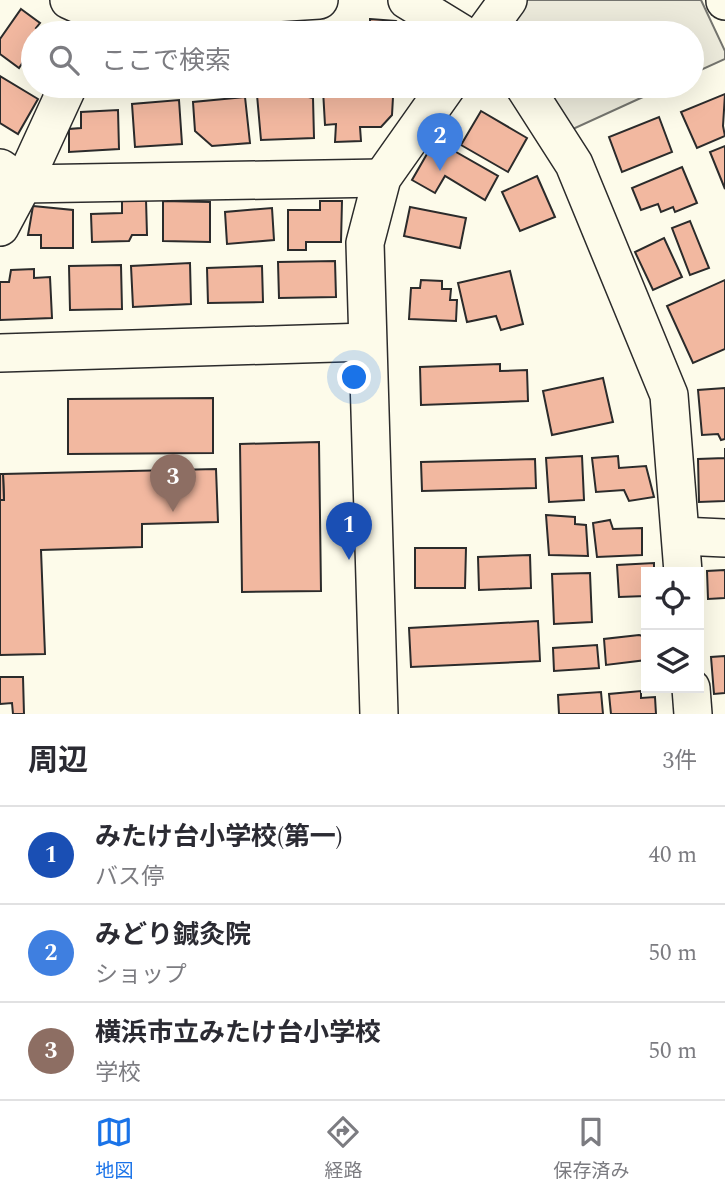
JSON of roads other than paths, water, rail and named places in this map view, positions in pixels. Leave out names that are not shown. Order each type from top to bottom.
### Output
[{"type":"street","points":[[91,12],[319,0]]},
{"type":"street","points":[[407,0],[441,21]]},
{"type":"street","points":[[493,21],[508,0]]},
{"type":"street","points":[[0,227],[12,176],[61,98]]},
{"type":"street","points":[[379,714],[366,243],[382,178],[439,98]]},
{"type":"street","points":[[532,98],[574,164],[669,396],[683,567]]},
{"type":"street","points":[[12,176],[382,178]]},
{"type":"street","points":[[0,353],[367,342]]},
{"type":"street","points":[[681,536],[725,538]]},
{"type":"street","points":[[691,693],[693,714]]},
{"type":"place","name":"みどり鍼灸院","points":[[440,171]]},
{"type":"place","name":"横浜市立みたけ台小学校","points":[[173,512]]},
{"type":"place","name":"みたけ台小学校(第一)","points":[[349,560]]}]
